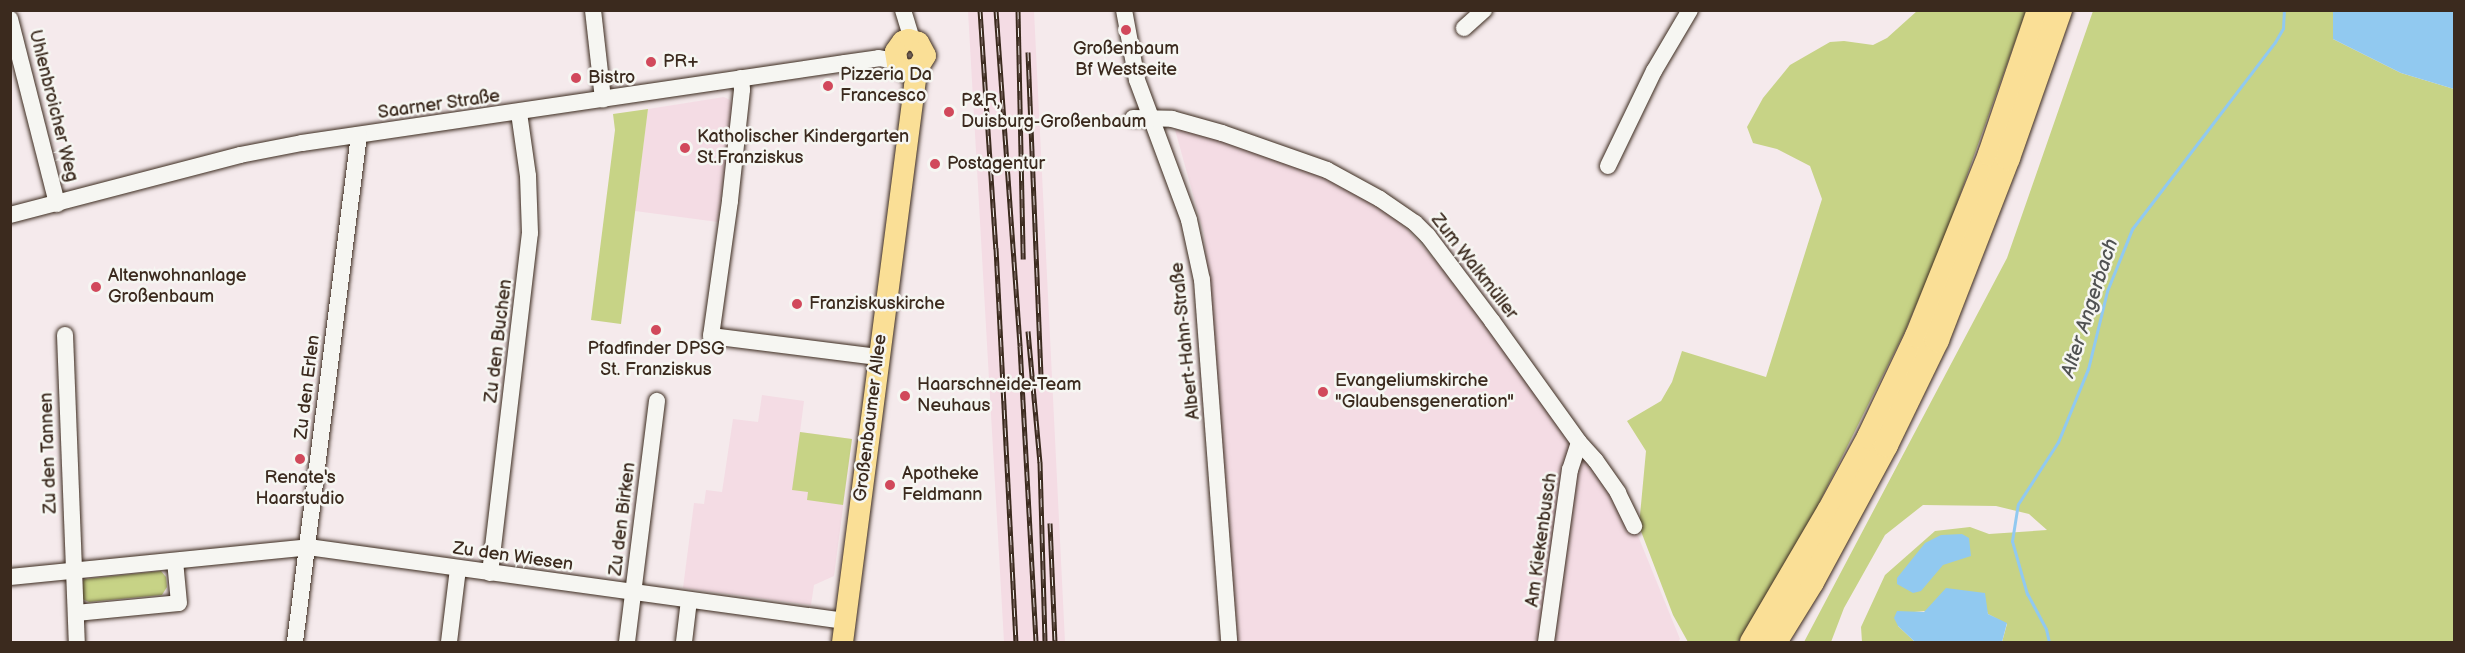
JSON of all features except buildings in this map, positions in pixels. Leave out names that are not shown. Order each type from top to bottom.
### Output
[{"type":"highway","points":[[1752,642],[1830,511],[1917,336],[1990,153],[2039,10]]},
{"type":"highway","points":[[1775,642],[1837,536],[1886,445],[1937,340],[2008,158],[2060,10]]},
{"type":"highway","points":[[1794,642],[1837,536]]},
{"type":"main road","name":"Großenbaumer Allee","points":[[842,642],[878,357],[903,51]]},
{"type":"street","points":[[593,10],[603,99]]},
{"type":"street","name":"Albert-Hahn-Straße","points":[[1124,10],[1137,80],[1189,220],[1202,280],[1229,642]]},
{"type":"street","points":[[1464,28],[1484,10]]},
{"type":"street","points":[[1608,165],[1681,14]]},
{"type":"street","name":"Uhlenbroicher Weg","points":[[10,19],[57,204]]},
{"type":"street","name":"Saarner Straße","points":[[10,215],[240,155],[903,51]]},
{"type":"street","points":[[741,78],[742,90],[731,189],[711,336],[878,357]]},
{"type":"street","name":"Zu den Buchen","points":[[490,573],[530,233],[528,176],[519,113]]},
{"type":"street","name":"Zum Walkmüller","points":[[1133,118],[1172,119],[1222,133],[1328,170],[1380,199],[1415,223],[1428,236],[1492,321],[1579,442],[1596,460],[1618,493],[1634,526]]},
{"type":"street","name":"Zu den Erlen","points":[[295,642],[359,135]]},
{"type":"street","name":"Zu den Tannen","points":[[65,335],[77,642]]},
{"type":"street","name":"Zu den Birken","points":[[627,642],[657,401]]},
{"type":"street","name":"Am Kiekenbusch","points":[[1546,642],[1551,624],[1570,470],[1579,442]]},
{"type":"street","name":"Zu den Wiesen","points":[[10,577],[308,547],[845,621]]},
{"type":"street","points":[[76,613],[179,603],[175,561]]},
{"type":"street","points":[[449,642],[458,569]]},
{"type":"street","points":[[684,642],[689,600]]},
{"type":"shaded area","points":[[968,11],[1034,11],[1065,642],[1004,642]]},
{"type":"shaded area","name":"Katholischer Kindergarten St.Franziskus","points":[[724,97],[730,100],[733,107],[718,222],[635,211],[648,109]]},
{"type":"shaded area","points":[[1172,119],[1380,199],[1504,337],[1634,526],[1680,639],[1678,642],[1238,642],[1204,234]]},
{"type":"shaded area","points":[[762,395],[804,401],[800,432],[852,439],[834,576],[814,585],[811,605],[683,588],[694,503],[704,504],[706,490],[722,492],[733,419],[758,422]]},
{"type":"green space","points":[[1917,11],[2026,11],[1943,242],[1905,331],[1817,507],[1738,642],[1688,642],[1673,615],[1639,526],[1646,451],[1627,421],[1661,401],[1672,382],[1682,351],[1766,377],[1822,199],[1810,166],[1777,149],[1753,143],[1747,127],[1763,98],[1790,65],[1830,42],[1844,41],[1873,45],[1887,38]]},
{"type":"green space","points":[[2093,11],[2333,11],[2333,39],[2401,73],[2454,89],[2454,642],[2002,642],[2007,624],[1988,614],[1985,606],[1914,612],[1898,626],[1915,642],[1862,642],[1861,627],[1885,575],[1935,531],[1970,527],[1989,534],[2047,530],[2029,514],[1996,506],[1923,505],[1885,535],[1844,608],[1831,642],[1804,642],[2007,258]]},
{"type":"green space","points":[[648,109],[621,324],[591,320],[615,130],[613,114]]},
{"type":"green space","points":[[800,432],[852,439],[843,505],[807,500],[808,492],[792,490]]},
{"type":"green space","points":[[161,571],[166,577],[167,587],[162,595],[89,602],[82,599],[85,579]]},
{"type":"water","points":[[2333,11],[2454,11],[2454,89],[2401,73],[2333,39]]},
{"type":"water","points":[[1962,534],[1969,538],[1971,556],[1943,565],[1921,591],[1913,593],[1897,584],[1897,578],[1925,543],[1941,535]]},
{"type":"water","points":[[1946,588],[1985,593],[1988,614],[2007,623],[2002,642],[1915,642],[1898,626],[1894,618],[1897,611],[1924,612]]},
{"type":"waterway","name":"Alter Angerbach","points":[[2049,642],[2046,629],[2027,594],[2012,541],[2018,504],[2058,442],[2088,369],[2107,291],[2132,229],[2275,42],[2283,28],[2284,10]]},
{"type":"railway","points":[[980,10],[996,248],[1016,642]]},
{"type":"railway","points":[[996,10],[1020,346],[1036,642]]},
{"type":"railway","points":[[1018,10],[1023,259]]},
{"type":"railway","points":[[1028,52],[1041,379]]},
{"type":"railway","points":[[1028,331],[1040,462],[1045,642]]},
{"type":"railway","points":[[1050,523],[1055,642]]},
{"type":"place","name":"Großenbaum Bf Westseite","points":[[1126,30]]},
{"type":"place","name":"PR+","points":[[651,62]]},
{"type":"place","name":"Bistro","points":[[576,78]]},
{"type":"place","name":"Pizzeria Da Francesco","points":[[828,86]]},
{"type":"place","name":"P&R, Duisburg-Großenbaum","points":[[949,112]]},
{"type":"place","name":"Katholischer Kindergarten St.Franziskus","points":[[685,148]]},
{"type":"place","name":"Postagentur","points":[[935,164]]},
{"type":"place","name":"Altenwohnanlage Großenbaum","points":[[96,287]]},
{"type":"place","name":"Franziskuskirche","points":[[797,304]]},
{"type":"place","name":"Pfadfinder DPSG St. Franziskus","points":[[656,330]]},
{"type":"place","name":"Evangeliumskirche \"Glaubensgeneration\"","points":[[1323,392]]},
{"type":"place","name":"Haarschneide-Team Neuhaus","points":[[905,396]]},
{"type":"place","name":"Renate's Haarstudio","points":[[300,459]]},
{"type":"place","name":"Apotheke Feldmann","points":[[890,485]]}]
